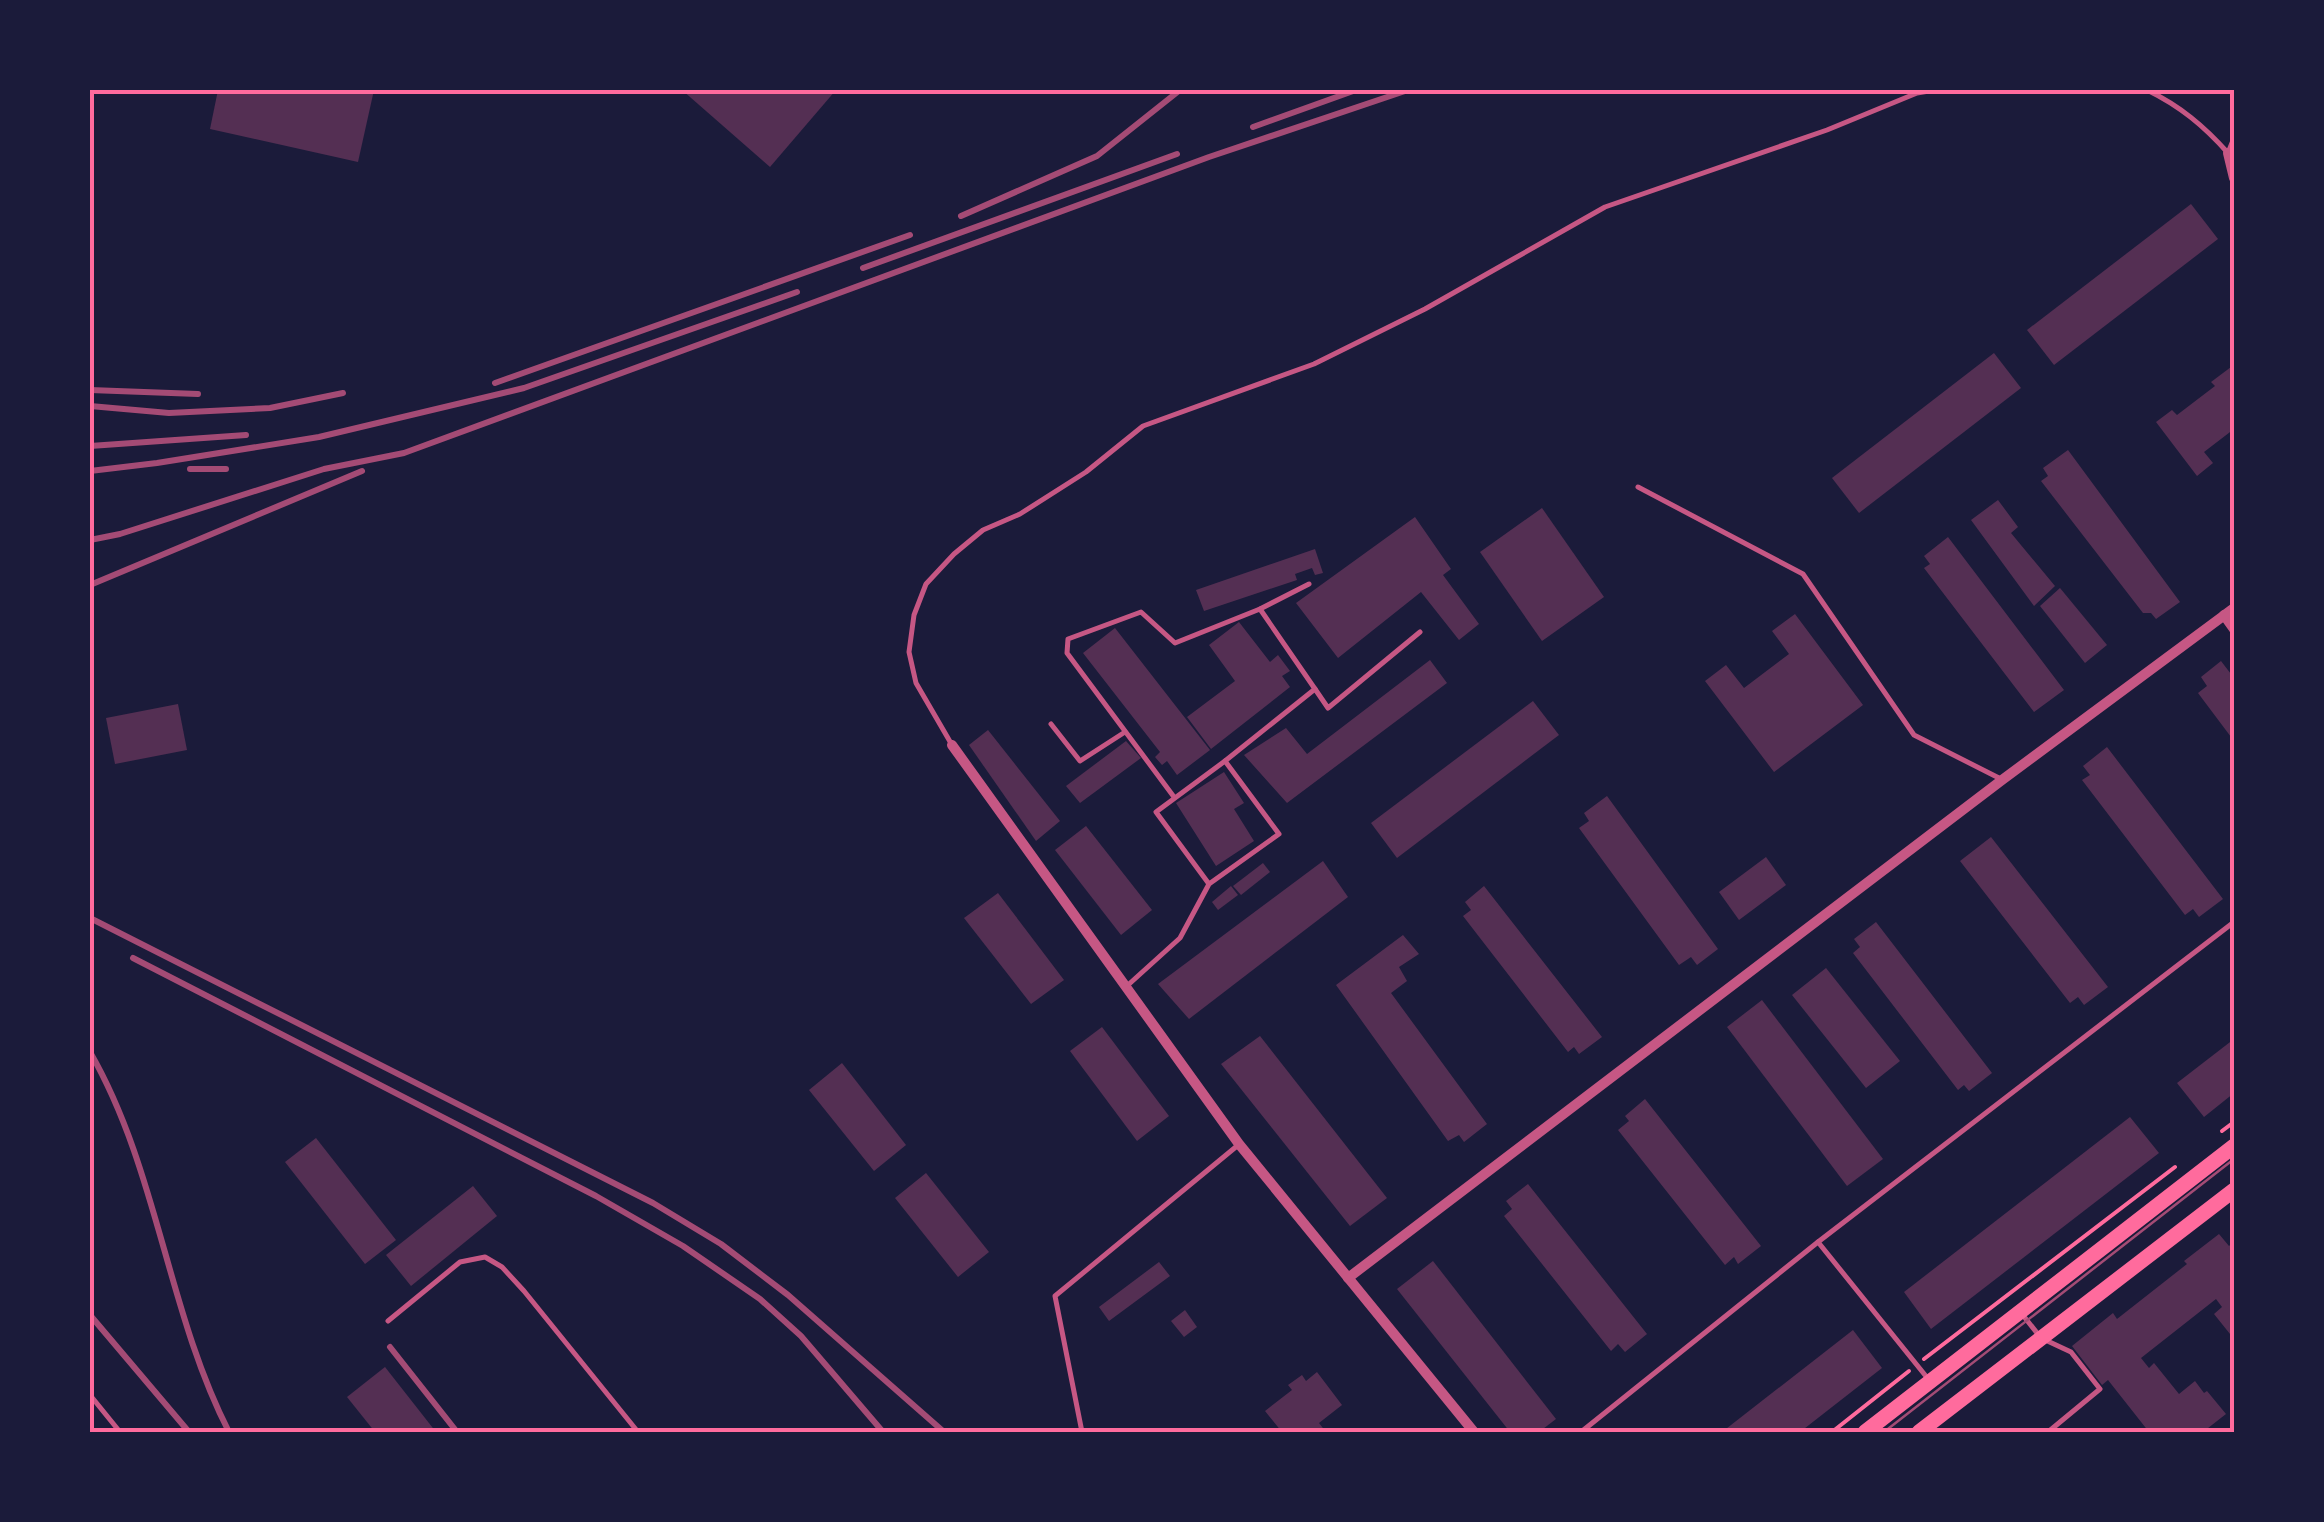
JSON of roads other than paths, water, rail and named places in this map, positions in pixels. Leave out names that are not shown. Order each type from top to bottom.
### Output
[{"type":"main road","points":[[1865,1432],[2234,1146]]},
{"type":"main road","points":[[1919,1432],[2234,1190]]},
{"type":"street","points":[[2228,154],[2234,178]]},
{"type":"street","points":[[1348,1278],[2234,608]]},
{"type":"street","points":[[2224,615],[2234,629]]},
{"type":"street","points":[[952,745],[1239,1144],[1474,1432]]},
{"type":"lane","points":[[952,745],[916,682],[908,652],[914,615],[926,584],[984,530],[1020,514],[1086,472],[1143,426],[1314,364],[1425,309],[1605,207],[1827,130],[1917,92],[1935,90]]},
{"type":"lane","points":[[2148,90],[2176,104],[2206,128],[2228,154],[2234,138]]},
{"type":"lane","points":[[1638,486],[1803,574],[1914,735],[2002,780]]},
{"type":"lane","points":[[1174,798],[1068,653],[1068,638],[1142,612],[1176,643],[1309,584]]},
{"type":"lane","points":[[1260,608],[1328,708],[1420,632]]},
{"type":"lane","points":[[1210,884],[1156,812],[1315,689]]},
{"type":"lane","points":[[1050,724],[1080,761],[1125,732]]},
{"type":"lane","points":[[1126,987],[1180,938],[1210,884],[1279,834],[1225,761]]},
{"type":"lane","points":[[1582,1432],[1818,1242],[2234,922]]},
{"type":"lane","points":[[1082,1432],[1056,1296],[1239,1144]]},
{"type":"lane","points":[[1818,1242],[1930,1382]]},
{"type":"lane","points":[[388,1321],[460,1262],[485,1257],[502,1267],[524,1291],[638,1432]]},
{"type":"lane","points":[[2020,1312],[2041,1338],[2071,1352],[2100,1389],[2048,1432]]},
{"type":"lane","points":[[90,1395],[120,1432]]},
{"type":"tram line","points":[[1884,1432],[2234,1159]]},
{"type":"railway","points":[[961,216],[1097,156],[1180,90]]},
{"type":"railway","points":[[1253,127],[1356,90]]},
{"type":"railway","points":[[90,540],[324,469],[404,453],[1209,157],[1408,90]]},
{"type":"railway","points":[[863,268],[1177,154]]},
{"type":"railway","points":[[495,383],[910,235]]},
{"type":"railway","points":[[90,471],[319,437],[524,388],[797,292]]},
{"type":"railway","points":[[90,390],[198,394]]},
{"type":"railway","points":[[90,406],[169,413],[270,408],[343,393]]},
{"type":"railway","points":[[90,446],[246,435]]},
{"type":"railway","points":[[190,469],[226,469]]},
{"type":"railway","points":[[90,585],[362,471]]},
{"type":"railway","points":[[90,918],[653,1203],[721,1244],[788,1295],[944,1432]]},
{"type":"railway","points":[[133,958],[596,1196],[683,1246],[760,1299],[801,1336],[883,1432]]},
{"type":"railway","points":[[90,1052],[132,1144],[191,1338],[229,1432]]},
{"type":"railway","points":[[90,1315],[189,1432]]},
{"type":"railway","points":[[390,1347],[457,1432]]}]
